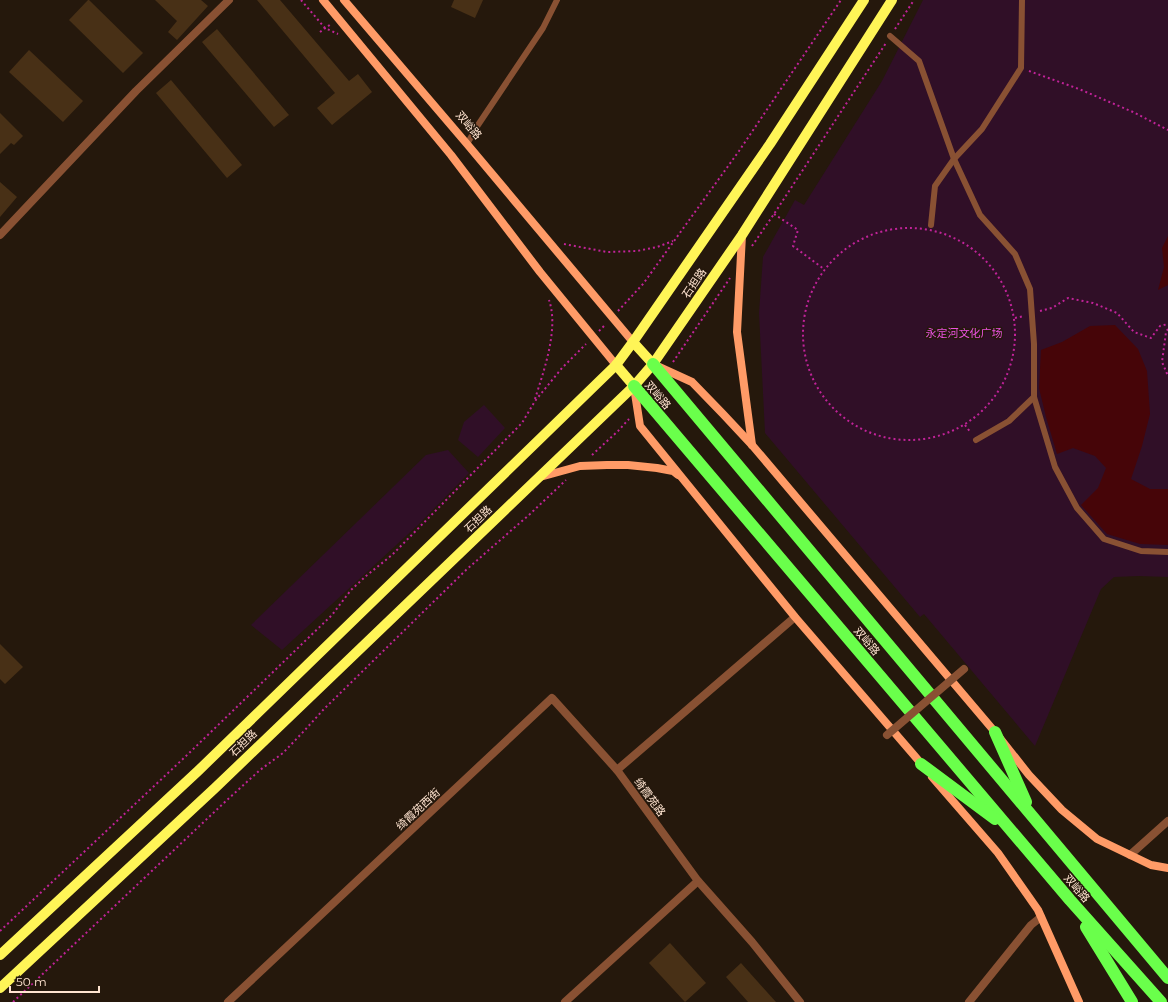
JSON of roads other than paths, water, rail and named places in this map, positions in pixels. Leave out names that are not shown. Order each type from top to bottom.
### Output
[{"type":"highway","name":"双峪路","points":[[653,364],[1168,978]]},
{"type":"highway","name":"双峪路","points":[[634,386],[1070,900],[1161,1002]]},
{"type":"highway","points":[[996,732],[1031,814]]},
{"type":"highway","points":[[921,764],[1012,831]]},
{"type":"highway","points":[[1070,900],[1132,1002]]},
{"type":"main road","name":"石担路","points":[[0,955],[198,770],[616,365],[770,144],[864,0]]},
{"type":"main road","name":"石担路","points":[[0,988],[215,788],[634,386],[653,364],[742,235],[892,0]]},
{"type":"main road","points":[[633,342],[653,364]]},
{"type":"main road","points":[[616,365],[634,386]]},
{"type":"street","points":[[0,235],[136,91],[229,0]]},
{"type":"street","points":[[323,0],[451,155],[540,272],[616,365]]},
{"type":"street","name":"双峪路","points":[[344,0],[613,316],[633,342]]},
{"type":"street","points":[[742,235],[737,332],[752,446]]},
{"type":"street","name":"双峪路","points":[[653,364],[692,382],[723,414],[996,732],[1029,774],[1062,810],[1097,839],[1151,865],[1168,868]]},
{"type":"street","name":"双峪路","points":[[634,386],[640,426],[795,617],[998,853],[1038,910],[1079,1002]]},
{"type":"street","points":[[540,477],[580,466],[628,465],[673,471],[685,481]]},
{"type":"street","points":[[617,770],[795,617]]},
{"type":"street","points":[[887,735],[964,669]]},
{"type":"street","name":"绮霞苑西街","points":[[228,1002],[552,698],[617,770]]},
{"type":"street","name":"绮霞苑路","points":[[617,770],[698,881],[752,942],[800,1002]]},
{"type":"street","points":[[1130,855],[1168,821]]},
{"type":"street","points":[[565,1002],[698,881]]},
{"type":"street","points":[[969,1002],[1031,925],[1041,917]]},
{"type":"lane","points":[[467,144],[478,125],[543,28],[557,0]]},
{"type":"lane","points":[[931,225],[935,186],[954,159],[982,129],[1021,68],[1022,0]]},
{"type":"lane","points":[[890,36],[919,61],[954,159],[980,215],[1015,254],[1030,289],[1034,344],[1034,397],[1055,467],[1077,508],[1104,539],[1141,551],[1168,552]]},
{"type":"lane","points":[[976,440],[1008,421],[1034,397]]},
{"type":"park label","name":"永定河文化广场","points":[[964,333]]}]
